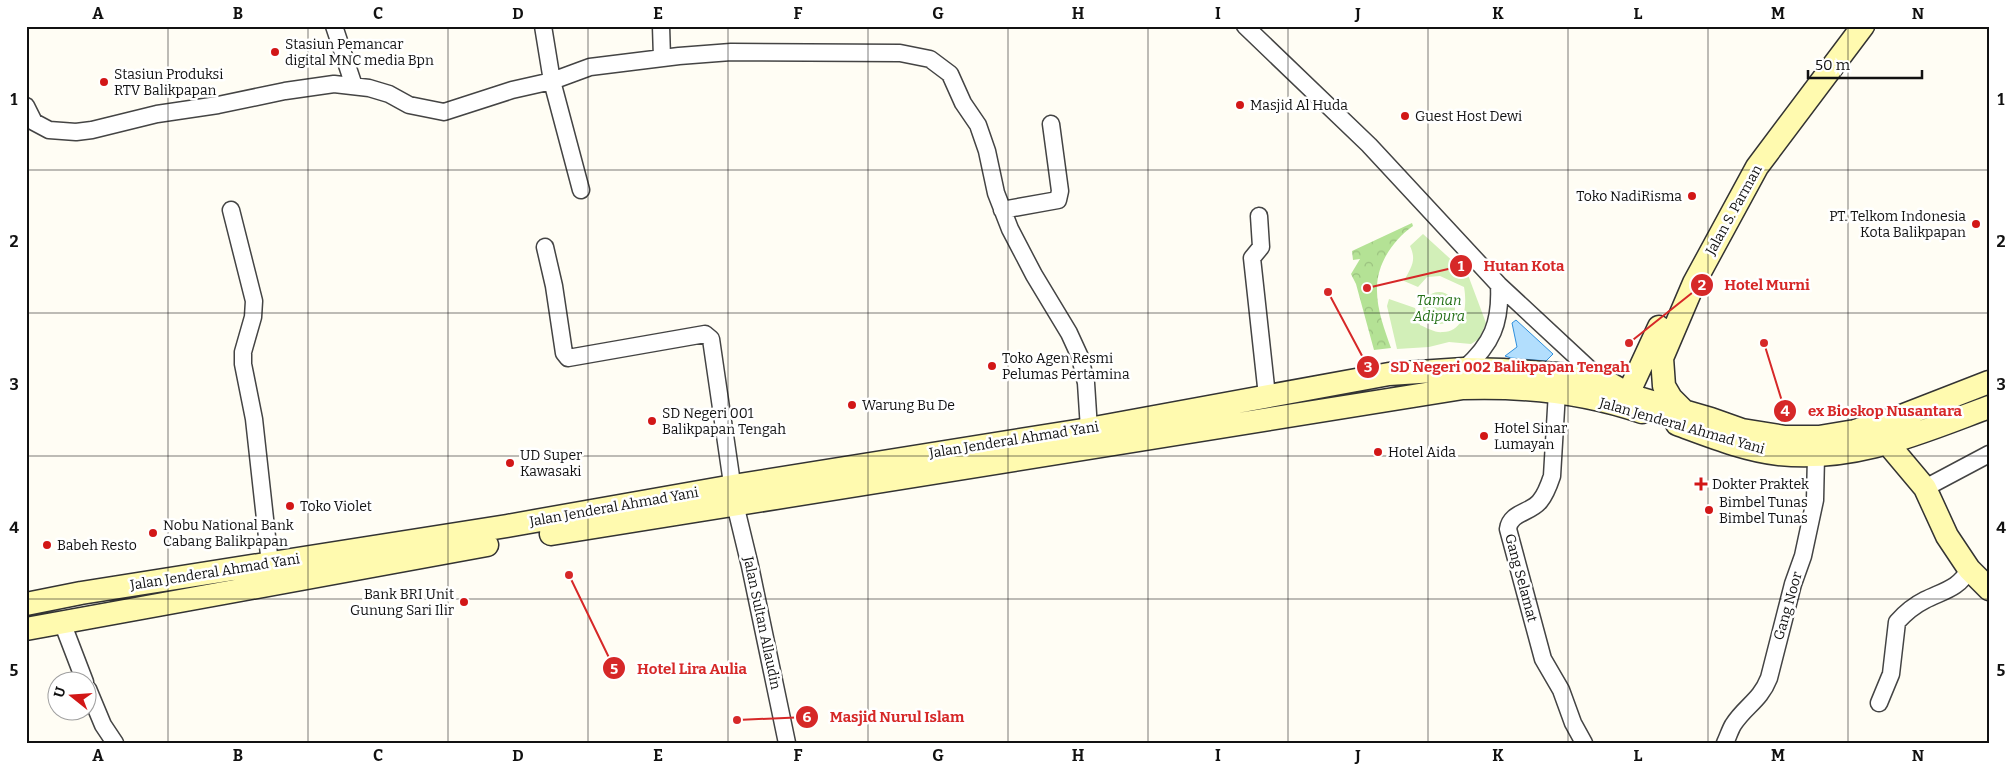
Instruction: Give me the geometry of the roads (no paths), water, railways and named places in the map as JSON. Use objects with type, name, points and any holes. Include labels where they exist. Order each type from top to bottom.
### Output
[{"type":"main road","name":"Jalan S. Parman","points":[[1628,394],[1680,279],[1746,157],[1845,26]]},
{"type":"main road","name":"Jalan S. Parman","points":[[1684,411],[1671,398],[1664,386],[1662,358],[1694,283],[1757,167],[1863,26]]},
{"type":"main road","name":"Jalan Jenderal Ahmad Yani","points":[[26,629],[529,537],[734,495],[1089,428],[1389,374],[1464,369],[1526,370],[1598,377],[1628,394],[1742,430],[1785,437],[1819,438],[1855,431],[1899,417],[1989,382]]},
{"type":"main road","name":"Jalan Jenderal Ahmad Yani","points":[[26,604],[81,593],[507,526],[734,495],[1463,388],[1507,386],[1557,392],[1631,408],[1740,445],[1778,454],[1816,456],[1851,452],[1888,444],[1989,407]]},
{"type":"main road","points":[[1888,444],[1925,488],[1947,536],[1970,569],[1989,589]]},
{"type":"street","points":[[334,26],[354,86]]},
{"type":"street","points":[[543,26],[552,81],[581,190]]},
{"type":"street","points":[[661,26],[662,58]]},
{"type":"street","points":[[1245,26],[1369,145],[1499,285],[1598,377]]},
{"type":"street","points":[[27,109],[34,122],[49,130],[76,132],[285,91],[334,84],[369,88],[390,94],[409,105],[444,112],[512,90],[552,81],[590,67],[662,58],[731,52],[764,52],[900,53],[930,59],[950,74],[963,103],[978,125],[987,151],[996,193],[1016,243],[1069,333],[1080,357],[1086,383],[1089,428]]},
{"type":"street","points":[[1002,210],[1058,200],[1060,191],[1051,124]]},
{"type":"street","points":[[231,210],[254,301],[254,317],[243,352],[243,364],[254,419],[270,564]]},
{"type":"street","points":[[1259,216],[1261,247],[1252,258],[1267,396]]},
{"type":"street","name":"Jalan Sultan Allaudin","points":[[546,247],[564,353],[568,358],[572,359],[705,334],[711,339],[734,495],[787,743]]},
{"type":"street","points":[[1464,369],[1474,360],[1493,334],[1500,307],[1499,285]]},
{"type":"street","name":"Gang Selamat","points":[[1557,392],[1552,476],[1549,486],[1540,502],[1512,519],[1508,529],[1543,659],[1560,690],[1573,723],[1584,743]]},
{"type":"street","points":[[1925,488],[1989,454]]},
{"type":"street","name":"Gang Noor","points":[[1725,743],[1733,724],[1758,699],[1769,678],[1793,584],[1803,556],[1815,500],[1816,456]]},
{"type":"street","points":[[1879,703],[1891,674],[1897,622],[1903,615],[1924,600],[1956,586],[1965,578],[1970,569]]},
{"type":"street","points":[[62,622],[81,672]]},
{"type":"street","points":[[98,713],[103,725],[115,743]]},
{"type":"water","points":[[1516,320],[1553,354],[1546,361],[1505,356],[1517,347],[1512,323]]},
{"type":"place","name":"Stasiun Pemancar digital MNC media Bpn","points":[[275,52]]},
{"type":"place","name":"Stasiun Produksi RTV Balikpapan","points":[[104,82]]},
{"type":"place","name":"Masjid Al Huda","points":[[1240,105]]},
{"type":"place","name":"Guest Host Dewi","points":[[1405,116]]},
{"type":"place","name":"Toko NadiRisma","points":[[1692,196]]},
{"type":"place","name":"PT. Telkom Indonesia Kota Balikpapan","points":[[1976,224]]},
{"type":"place","name":"Hutan Kota","points":[[1367,288]]},
{"type":"place","name":"SD Negeri 002 Balikpapan Tengah","points":[[1328,292]]},
{"type":"place","name":"Hotel Murni","points":[[1629,343]]},
{"type":"place","name":"ex Bioskop Nusantara","points":[[1764,343]]},
{"type":"place","name":"Toko Agen Resmi Pelumas Pertamina","points":[[992,366]]},
{"type":"place","name":"Warung Bu De","points":[[852,405]]},
{"type":"place","name":"SD Negeri 001 Balikpapan Tengah","points":[[652,421]]},
{"type":"place","name":"Hotel Sinar Lumayan","points":[[1484,436]]},
{"type":"place","name":"Hotel Aida","points":[[1378,452]]},
{"type":"place","name":"UD Super Kawasaki","points":[[510,463]]},
{"type":"place","name":"Dokter Praktek","points":[[1701,484]]},
{"type":"place","name":"Toko Violet","points":[[290,506]]},
{"type":"place","name":"Bimbel Tunas Bimbel Tunas","points":[[1709,510]]},
{"type":"place","name":"Nobu National Bank Cabang Balikpapan","points":[[153,533]]},
{"type":"place","name":"Babeh Resto","points":[[47,545]]},
{"type":"place","name":"Hotel Lira Aulia","points":[[569,575]]},
{"type":"place","name":"Bank BRI Unit Gunung Sari Ilir","points":[[464,602]]},
{"type":"place","name":"Masjid Nurul Islam","points":[[737,720]]},
{"type":"park label","name":"Taman Adipura","points":[[1439,308]]}]
